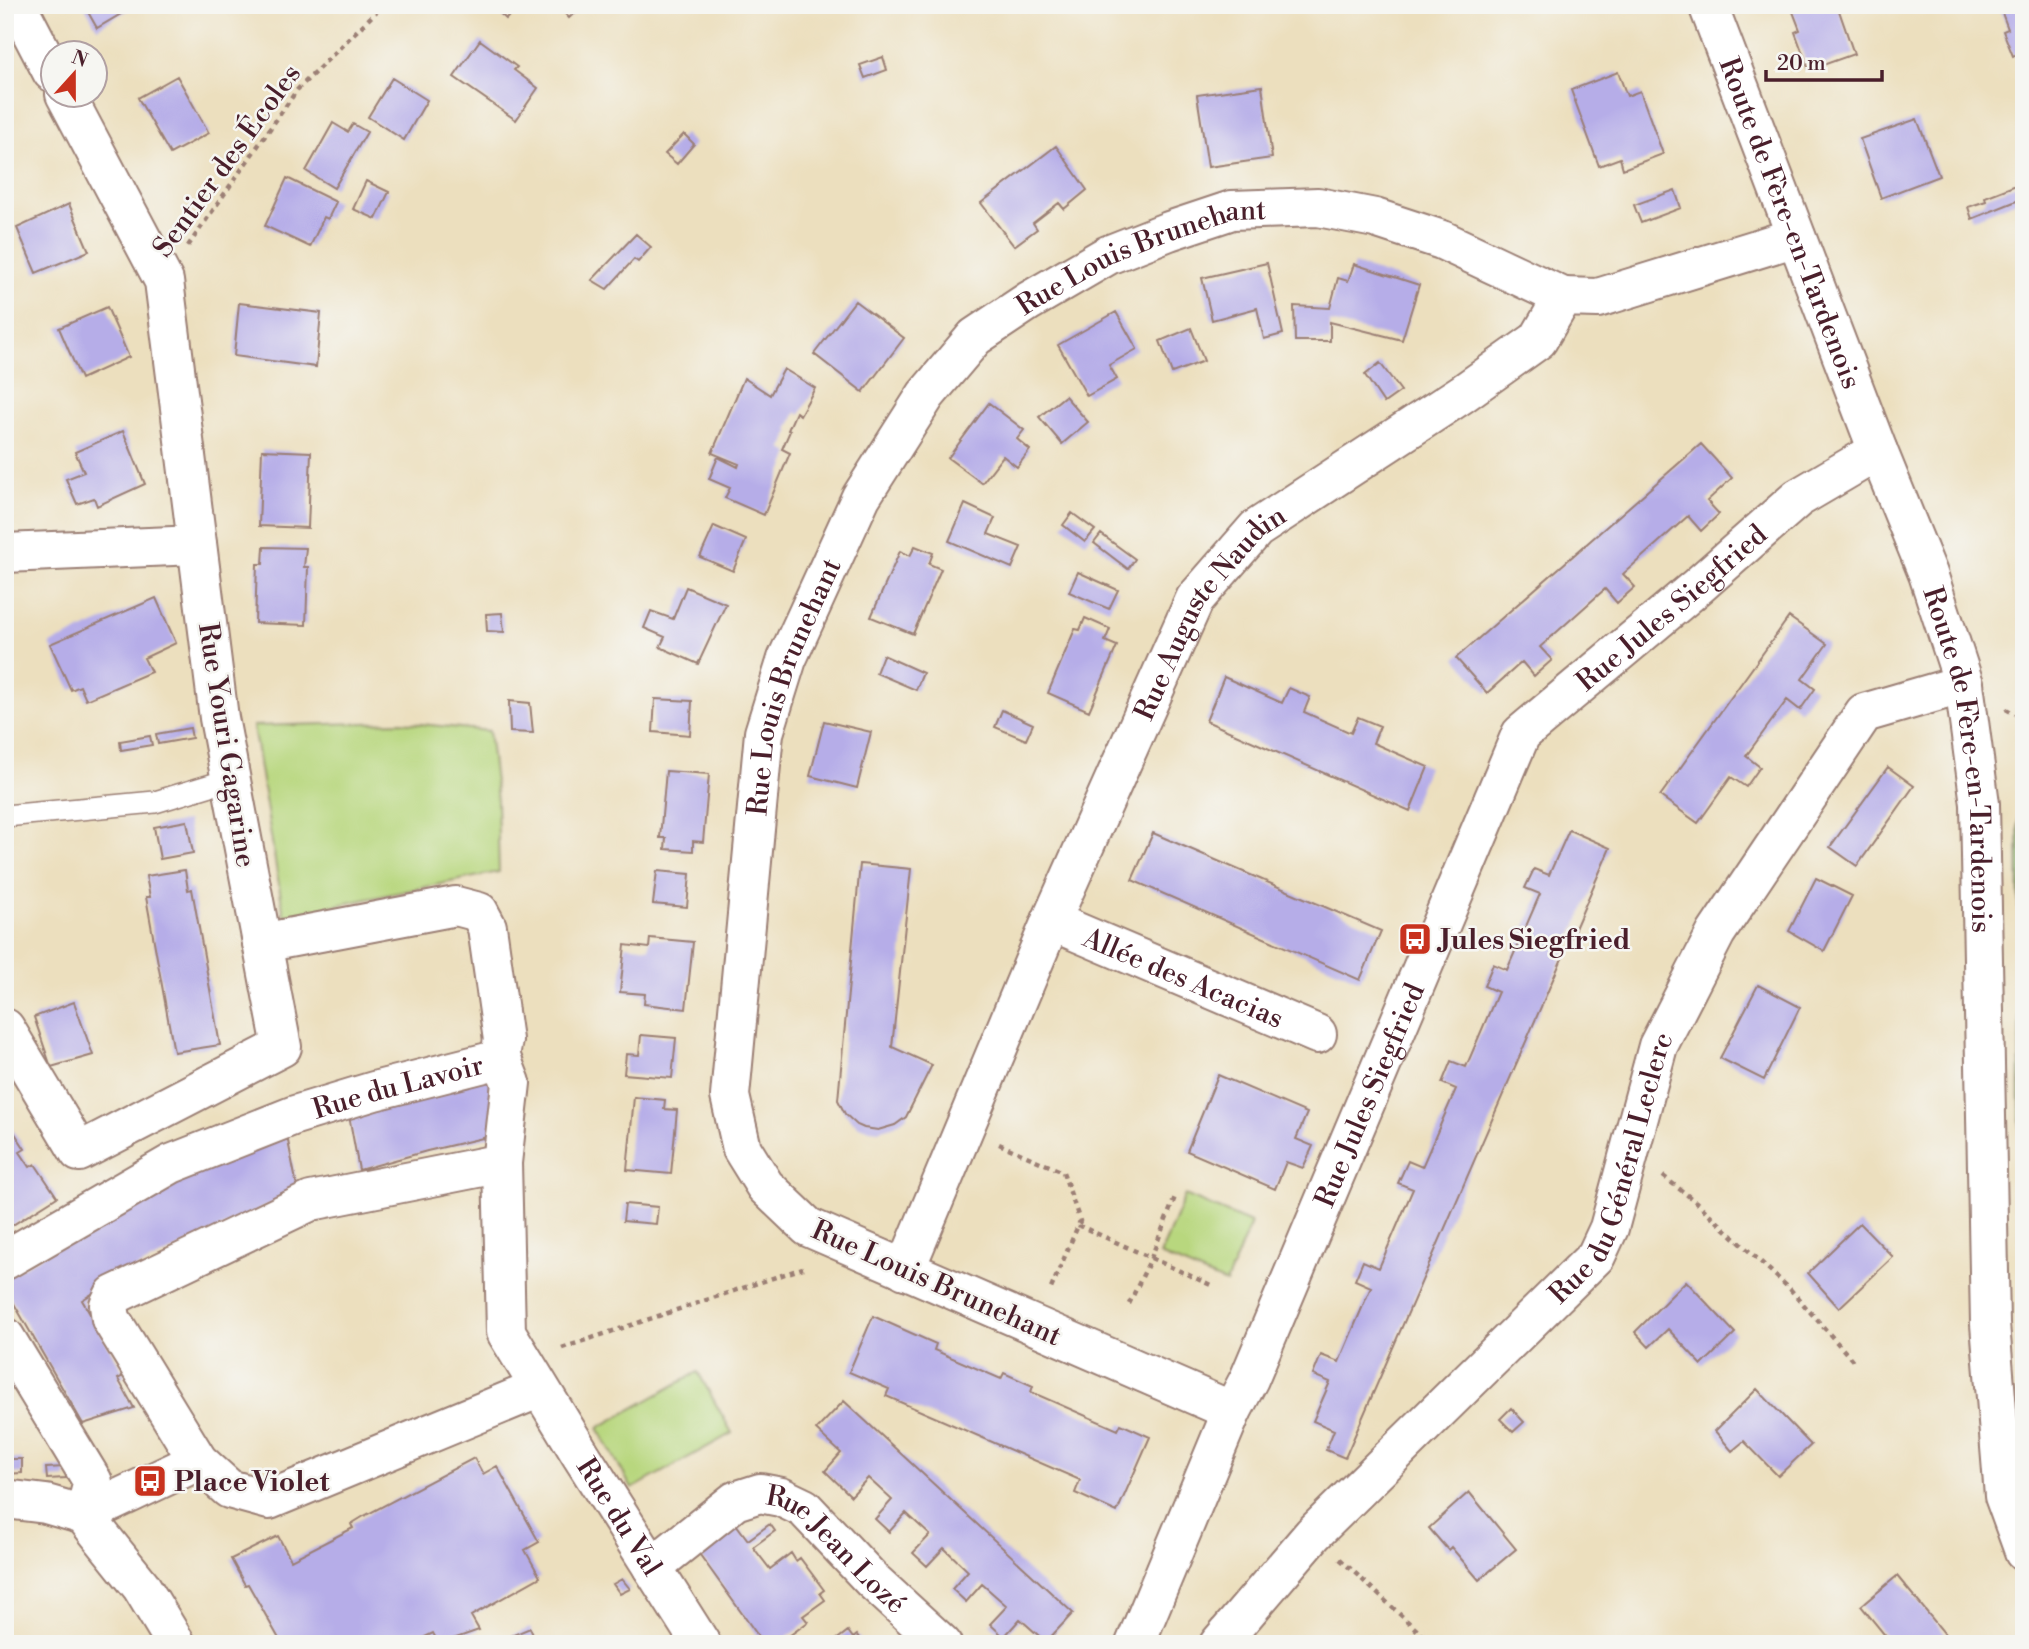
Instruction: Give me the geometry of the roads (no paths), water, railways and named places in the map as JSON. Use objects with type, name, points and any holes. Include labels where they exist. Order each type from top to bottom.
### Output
[{"type":"street","name":"Route de Fère-en-Tardenois","points":[[1708,5],[1878,451],[1928,574],[1964,684],[1980,804],[1990,1324],[2004,1496],[2024,1551]]},
{"type":"street","points":[[16,18],[38,51]]},
{"type":"street","name":"Rue Youri Gagarine","points":[[5,1028],[79,1152],[282,1047],[219,718],[164,281],[72,108]]},
{"type":"street","name":"Rue Louis Brunehant","points":[[1232,1411],[808,1227],[765,1186],[742,1149],[730,1096],[764,733],[787,659],[861,497],[926,395],[975,337],[1029,301],[1108,255],[1232,210],[1318,207],[1375,218],[1442,240],[1563,297]]},
{"type":"street","points":[[1563,297],[1598,298],[1796,237]]},
{"type":"street","name":"Rue Auguste Naudin","points":[[905,1270],[1051,921],[1195,599],[1256,529],[1462,394],[1538,340],[1563,297]]},
{"type":"street","name":"Rue Jules Siegfried","points":[[1135,1644],[1521,734],[1698,586],[1798,498],[1878,451]]},
{"type":"street","points":[[5,553],[197,545]]},
{"type":"street","name":"Rue du Général Leclerc","points":[[1219,1644],[1313,1534],[1596,1256],[1609,1228],[1658,1046],[1716,933],[1864,713],[1964,684]]},
{"type":"street","name":"Rue du Lavoir","points":[[5,1260],[171,1164],[295,1115],[498,1057],[503,1040],[487,927],[479,912],[456,906],[262,943]]},
{"type":"street","name":"Allée des Acacias","points":[[1051,921],[1317,1034]]},
{"type":"street","name":"Rue du Val","points":[[498,1057],[511,1083],[502,1163],[506,1332],[701,1644]]},
{"type":"street","points":[[502,1163],[311,1201],[114,1295],[109,1305],[111,1319],[198,1461],[229,1489],[269,1500],[531,1374]]},
{"type":"street","points":[[5,1337],[93,1482],[84,1515]]},
{"type":"street","points":[[84,1515],[198,1461]]},
{"type":"street","name":"Rue Jean Lozé","points":[[652,1567],[735,1502],[760,1493],[781,1497],[804,1508],[872,1580],[942,1644]]},
{"type":"street","points":[[5,1499],[46,1504],[84,1515],[141,1586],[176,1644]]},
{"type":"lane","points":[[5,816],[155,802],[231,779]]},
{"type":"place","name":"Jules Siegfried","points":[[1415,939]]},
{"type":"place","name":"Place Violet","points":[[150,1481]]}]
